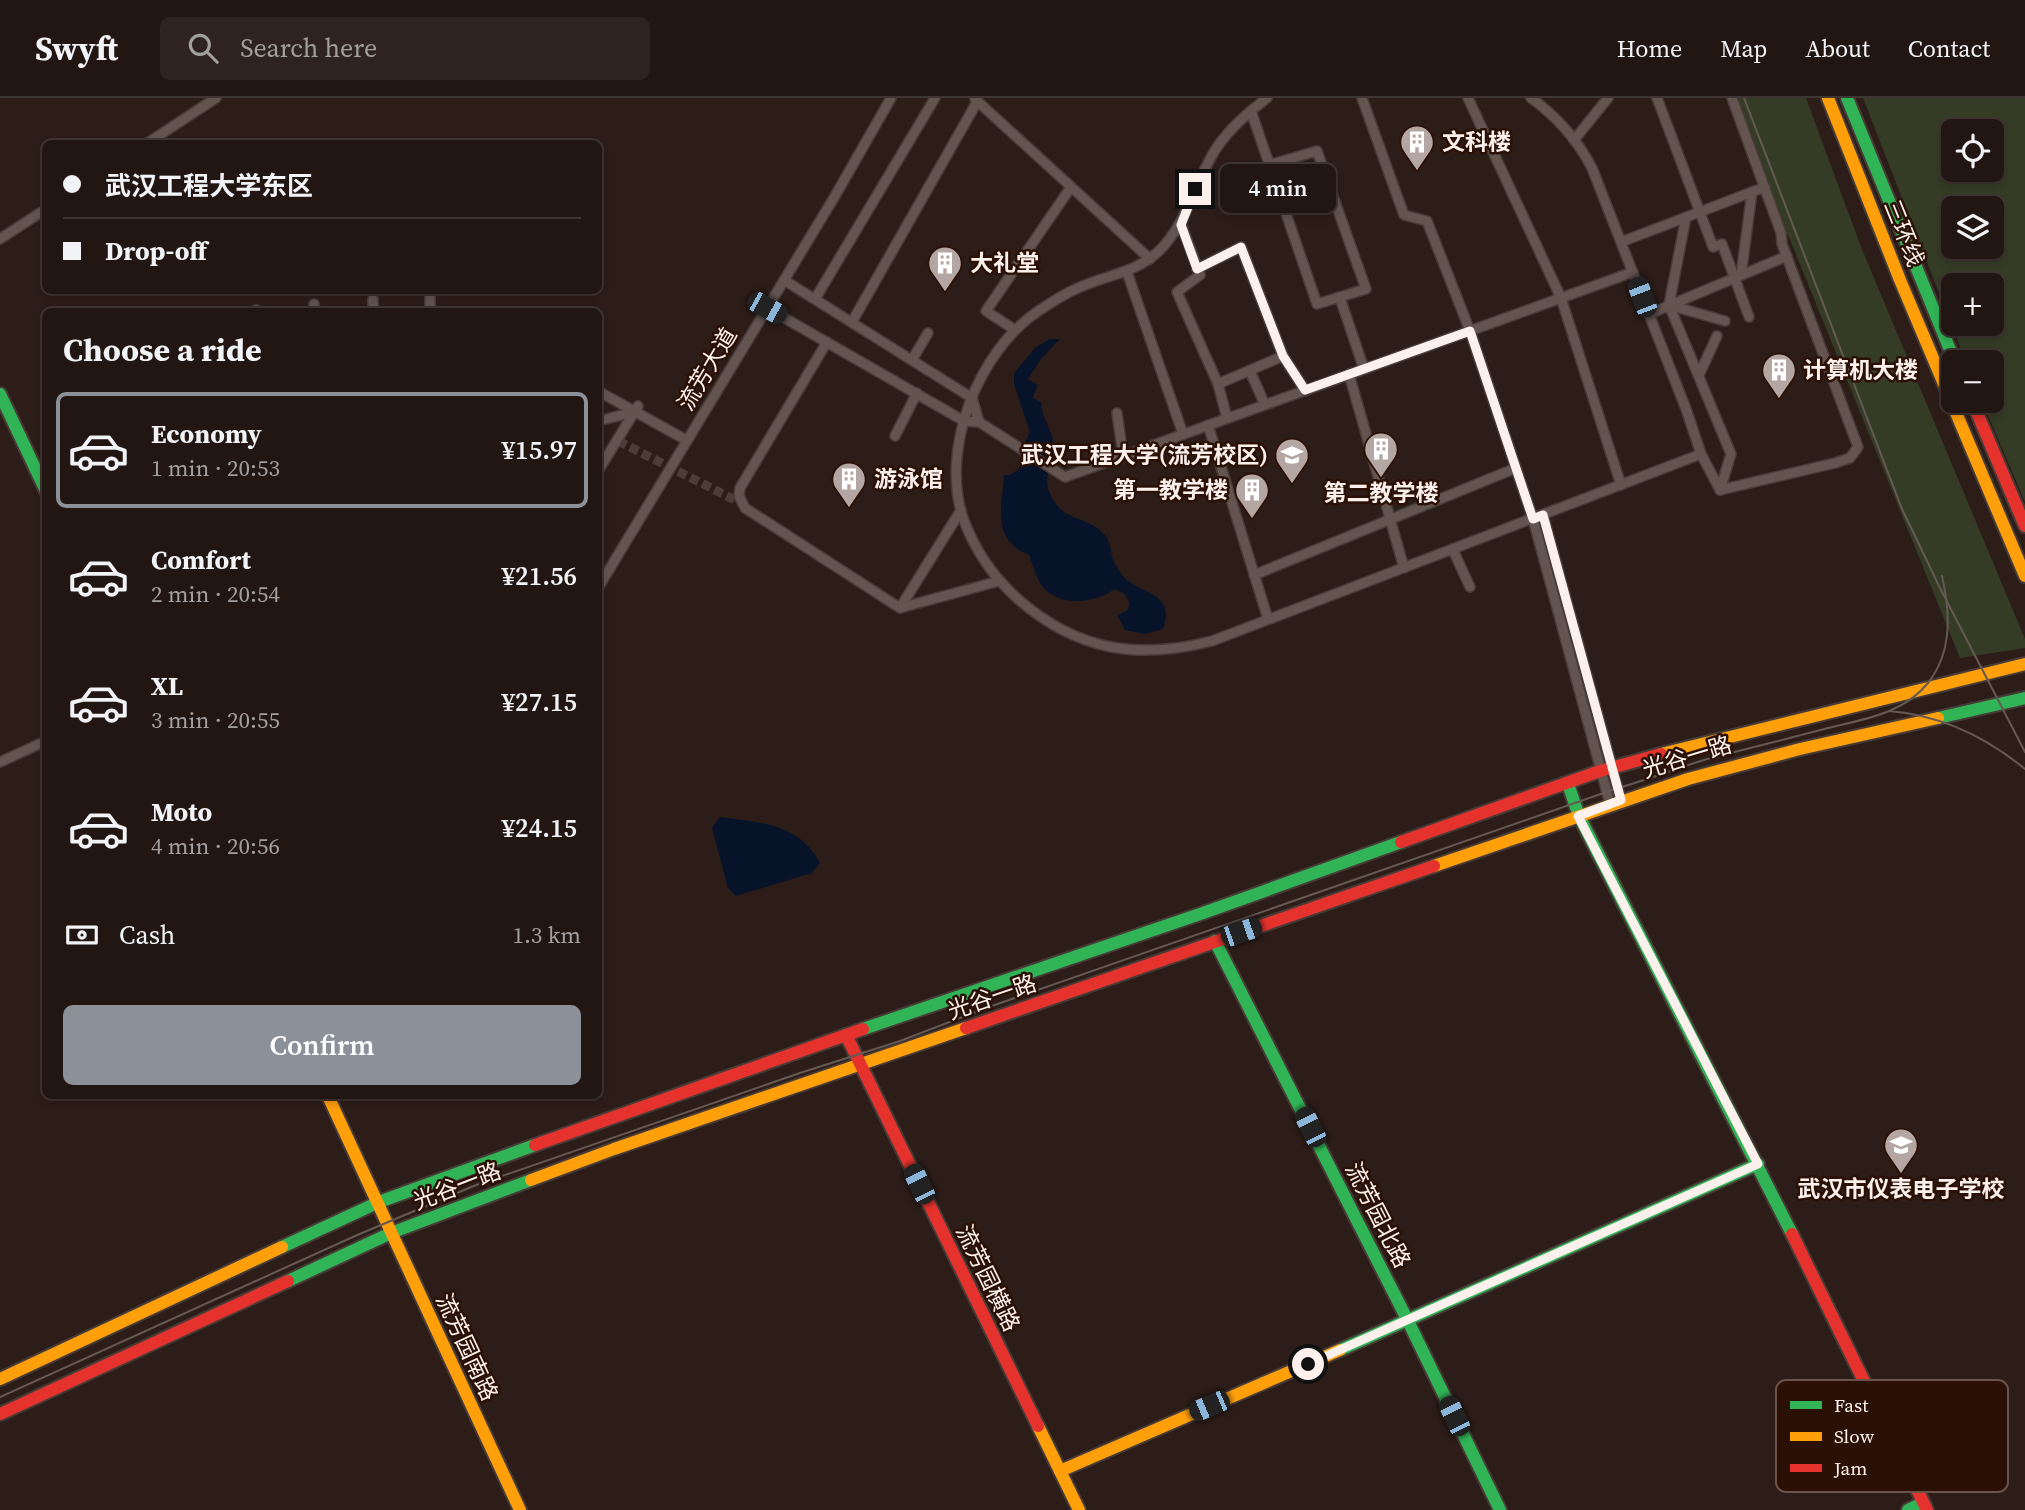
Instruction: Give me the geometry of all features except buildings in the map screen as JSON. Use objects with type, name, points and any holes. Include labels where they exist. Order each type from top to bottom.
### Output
[{"type":"main road","name":"三环线","points":[[1828,98],[1900,280],[2025,576]]},
{"type":"main road","name":"三环线","points":[[1847,98],[1950,350]]},
{"type":"main road","points":[[0,394],[42,483]]},
{"type":"main road","points":[[1977,413],[2025,526]]},
{"type":"main road","name":"光谷一路","points":[[0,1379],[379,1202],[757,1065],[1203,913],[1607,769],[1706,741],[2025,664]]},
{"type":"main road","name":"光谷一路","points":[[0,1414],[391,1233],[614,1149],[1650,789],[1774,754],[2025,698]]},
{"type":"main road","points":[[1568,784],[1578,816],[1758,1164],[1863,1380]]},
{"type":"main road","name":"流芳园北路","points":[[1215,941],[1408,1321],[1500,1510]]},
{"type":"main road","name":"流芳园横路","points":[[846,1035],[1079,1510]]},
{"type":"main road","name":"流芳园南路","points":[[329,1099],[520,1510]]},
{"type":"main road","points":[[1059,1471],[1408,1321],[1758,1164]]},
{"type":"main road","points":[[1908,1510],[1925,1506]]},
{"type":"street","points":[[152,140],[216,98]]},
{"type":"street","name":"流芳大道","points":[[602,580],[891,98]]},
{"type":"street","points":[[815,299],[935,98]]},
{"type":"street","points":[[1267,98],[1223,139],[1211,157],[1181,225],[1164,246],[1127,272],[1081,286],[1038,312],[1015,330],[989,360],[964,421],[958,463],[961,510],[972,540],[999,581],[1028,608],[1078,637],[1112,648],[1139,651],[1174,650],[1212,641],[1701,454]]},
{"type":"street","points":[[1362,98],[1404,215],[1427,221],[1470,331],[1533,519],[1607,769]]},
{"type":"street","points":[[1468,98],[1561,298],[1621,485]]},
{"type":"street","points":[[1531,98],[1574,140],[1592,168],[1701,454],[1720,490]]},
{"type":"street","points":[[1574,140],[1608,98]]},
{"type":"street","points":[[1657,98],[1713,247],[1722,244],[1737,277],[1749,317]]},
{"type":"street","points":[[1720,490],[1835,464],[1850,458],[1858,447],[1731,98]]},
{"type":"street","points":[[852,322],[975,100],[1150,258]]},
{"type":"street","points":[[1251,111],[1269,165],[1317,304],[1366,289],[1317,151],[1269,165]]},
{"type":"street","points":[[1015,330],[986,311],[1071,187]]},
{"type":"street","points":[[1621,242],[1765,187]]},
{"type":"street","points":[[1737,277],[1752,192]]},
{"type":"street","points":[[0,239],[42,212]]},
{"type":"street","points":[[1686,217],[1669,305],[1731,454],[1720,490]]},
{"type":"street","points":[[1181,225],[1200,275],[1177,292],[1218,384],[1227,418]]},
{"type":"street","points":[[1197,269],[1241,247],[1283,356],[1305,390]]},
{"type":"street","points":[[1649,314],[1787,256]]},
{"type":"street","points":[[1127,272],[1183,434]]},
{"type":"street","points":[[767,308],[964,421],[979,422],[1065,477],[1633,272]]},
{"type":"street","points":[[784,280],[972,398],[979,422]]},
{"type":"street","points":[[430,294],[430,308]]},
{"type":"street","points":[[1339,298],[1364,369]]},
{"type":"street","points":[[373,299],[373,308]]},
{"type":"street","points":[[1669,305],[1725,321]]},
{"type":"street","points":[[912,360],[928,333]]},
{"type":"street","points":[[1699,375],[1717,337]]},
{"type":"street","points":[[827,342],[740,488],[739,496],[745,508],[837,559],[900,608]]},
{"type":"street","points":[[1218,384],[1283,356]]},
{"type":"street","points":[[1250,371],[1265,405]]},
{"type":"street","points":[[1349,374],[1404,568]]},
{"type":"street","points":[[602,393],[636,409],[686,440]]},
{"type":"street","points":[[895,436],[917,393]]},
{"type":"street","points":[[602,420],[636,409]]},
{"type":"street","points":[[602,464],[636,409]]},
{"type":"street","points":[[1118,413],[1123,456]]},
{"type":"street","points":[[1208,425],[1268,620]]},
{"type":"street","points":[[1254,575],[1516,468]]},
{"type":"street","points":[[900,608],[961,510]]},
{"type":"street","points":[[1543,515],[1615,802]]},
{"type":"street","points":[[1452,550],[1470,587]]},
{"type":"street","points":[[900,608],[999,581]]},
{"type":"street","points":[[0,762],[42,743]]},
{"type":"green space","points":[[1736,98],[1806,98],[1861,247],[2025,639],[2025,648],[1960,658],[1771,193]]},
{"type":"green space","points":[[1863,98],[2025,98],[2025,502],[1987,413],[2004,413],[2004,350],[1961,350],[1956,336],[2004,336],[2004,273],[1941,273],[1941,298]]},
{"type":"water","points":[[1050,339],[1060,339],[1041,359],[1028,379],[1038,385],[1033,398],[1041,402],[1054,443],[1047,479],[1049,491],[1054,501],[1066,513],[1103,533],[1115,563],[1126,579],[1162,602],[1166,617],[1163,629],[1145,634],[1125,630],[1117,615],[1127,611],[1130,604],[1125,594],[1115,589],[1098,598],[1077,601],[1058,598],[1049,593],[1040,583],[1029,555],[1009,541],[1004,532],[1001,511],[1004,475],[1010,475],[1019,469],[1030,432],[1014,384],[1014,373],[1036,347]]},
{"type":"water","points":[[720,817],[778,827],[790,832],[811,850],[820,863],[812,873],[736,896],[728,888],[712,828]]},
{"type":"tunnel","points":[[618,441],[741,503]]},
{"type":"tram line","points":[[1744,98],[1902,509],[2025,752]]},
{"type":"tram line","points":[[0,1397],[355,1236],[476,1185],[900,1041],[986,1008],[1618,788],[1704,760],[1882,714],[1907,702],[1918,693],[1928,683],[1942,658],[1948,617],[1942,576]]},
{"type":"tram line","points":[[1889,711],[1926,717],[1962,730],[1994,747],[2025,769]]},
{"type":"traffic: fast","points":[[1847,98],[1950,350]]},
{"type":"traffic: fast","points":[[0,394],[42,483]]},
{"type":"traffic: fast","points":[[1938,718],[2025,698]]},
{"type":"traffic: fast","points":[[1568,784],[1579,816],[1792,1234]]},
{"type":"traffic: fast","points":[[863,1029],[1401,842]]},
{"type":"traffic: fast","points":[[1215,941],[1408,1321],[1500,1510]]},
{"type":"traffic: fast","points":[[282,1247],[379,1202],[535,1145]]},
{"type":"traffic: fast","points":[[1340,1350],[1758,1164]]},
{"type":"traffic: fast","points":[[288,1281],[391,1233],[531,1180]]},
{"type":"traffic: fast","points":[[1908,1510],[1923,1503]]},
{"type":"traffic: slow","points":[[1828,98],[1900,280],[2025,576]]},
{"type":"traffic: slow","points":[[1661,754],[2025,664]]},
{"type":"traffic: slow","points":[[1434,866],[1688,779],[1800,749],[1938,718]]},
{"type":"traffic: slow","points":[[531,1180],[966,1028]]},
{"type":"traffic: slow","points":[[329,1099],[520,1510]]},
{"type":"traffic: slow","points":[[0,1379],[282,1247]]},
{"type":"traffic: slow","points":[[1060,1471],[1340,1350]]},
{"type":"traffic: slow","points":[[1038,1426],[1079,1510]]},
{"type":"traffic: jam","points":[[1977,413],[2025,526]]},
{"type":"traffic: jam","points":[[1401,842],[1600,771],[1661,754]]},
{"type":"traffic: jam","points":[[966,1028],[1434,866]]},
{"type":"traffic: jam","points":[[535,1145],[863,1029]]},
{"type":"traffic: jam","points":[[846,1035],[1038,1426]]},
{"type":"traffic: jam","points":[[1792,1234],[1863,1380]]},
{"type":"traffic: jam","points":[[0,1414],[288,1281]]},
{"type":"traffic: jam","points":[[1918,1492],[1927,1510]]},
{"type":"place","name":"文科楼","points":[[1417,172]]},
{"type":"place","name":"大礼堂","points":[[945,293]]},
{"type":"place","name":"计算机大楼","points":[[1779,400]]},
{"type":"place","name":"第二教学楼","points":[[1381,479]]},
{"type":"place","name":"武汉工程大学(流芳校区)","points":[[1292,485]]},
{"type":"place","name":"游泳馆","points":[[849,509]]},
{"type":"place","name":"第一教学楼","points":[[1252,520]]},
{"type":"place","name":"武汉市仪表电子学校","points":[[1901,1175]]},
{"type":"route","points":[[1195,189],[1181,225],[1197,269],[1241,247],[1283,356],[1305,390],[1470,331],[1533,519],[1543,515],[1621,800],[1578,816],[1758,1164],[1308,1364]]}]
